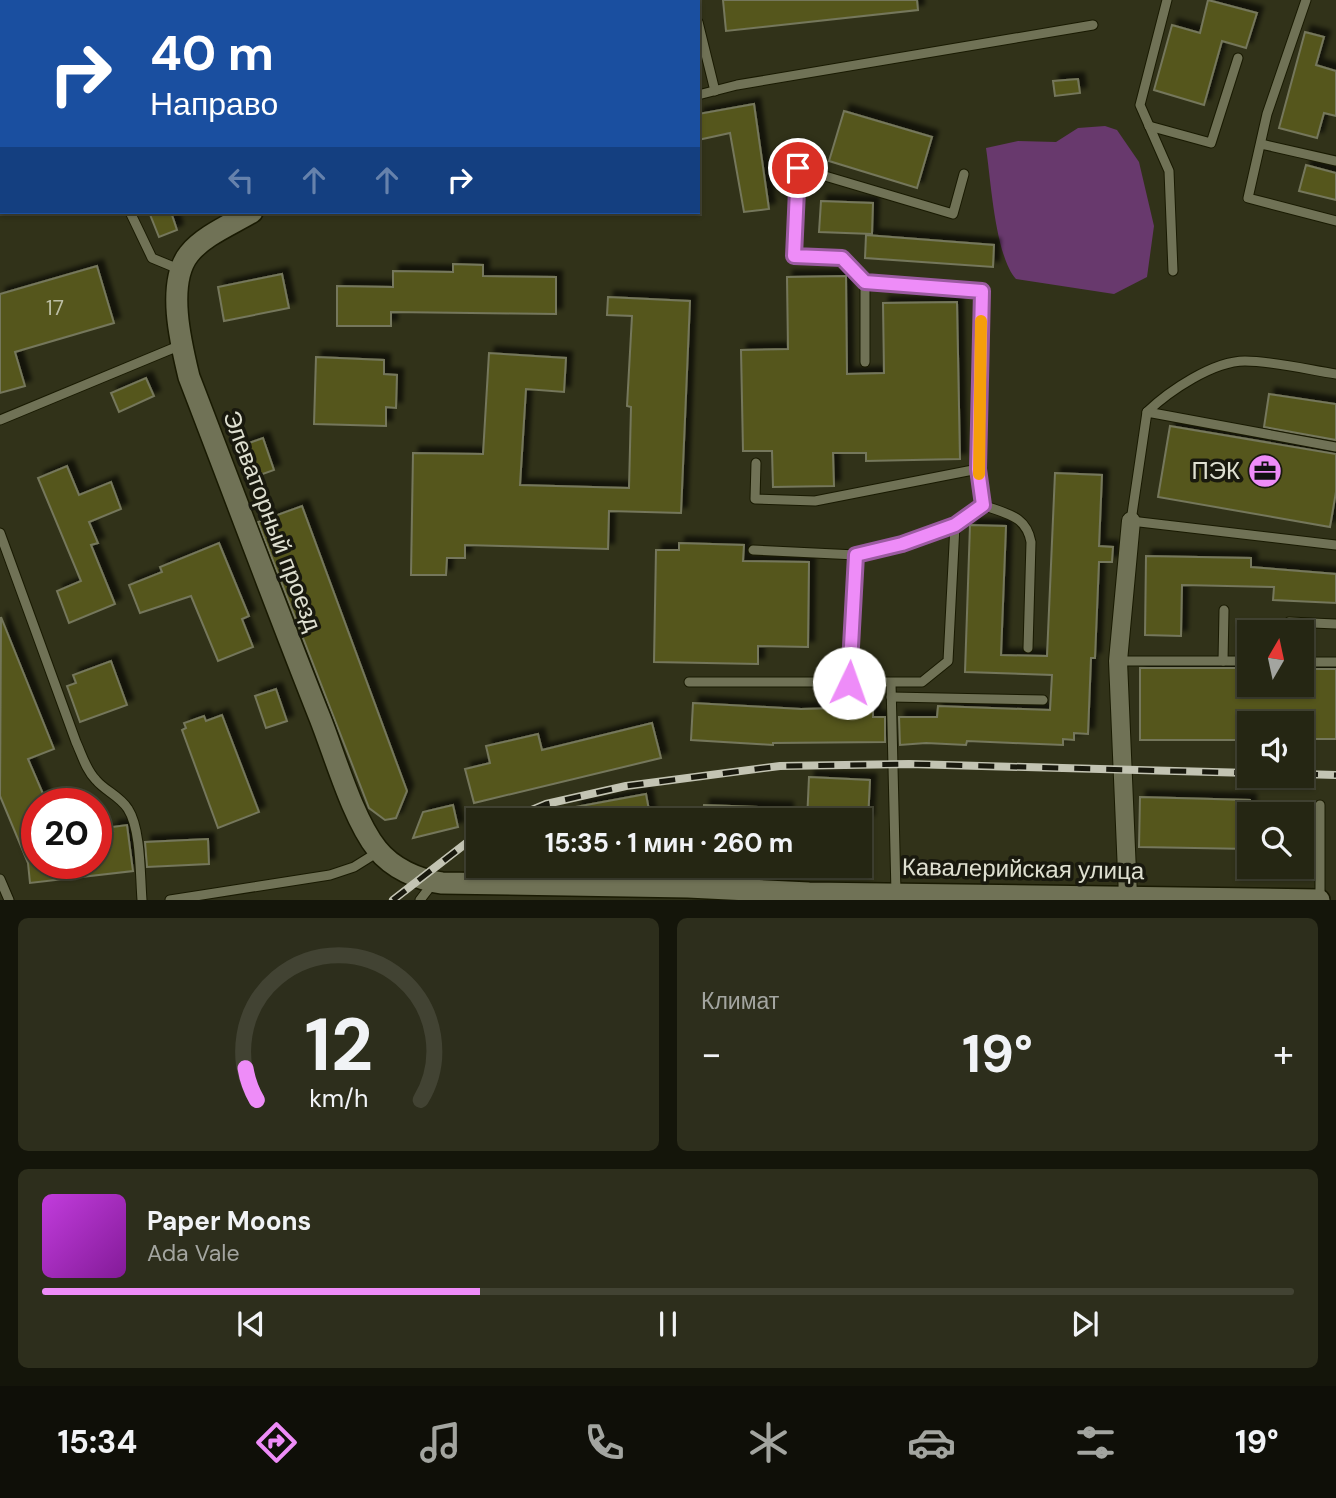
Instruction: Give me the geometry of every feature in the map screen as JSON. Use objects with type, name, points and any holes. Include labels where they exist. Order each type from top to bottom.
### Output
[{"type":"street","points":[[181,270],[189,253],[196,247],[249,214]]},
{"type":"street","name":"Элеваторный проезд","points":[[181,270],[178,303],[181,345],[189,377],[284,629],[360,820],[387,858]]},
{"type":"street","points":[[1128,896],[1118,661],[1131,521]]},
{"type":"street","name":"Кавалерийская улица","points":[[387,858],[410,874],[434,882],[587,892],[809,896],[896,893],[919,897],[1128,896],[1320,900]]},
{"type":"lane","points":[[1167,0],[1140,105],[1169,171],[1173,271]]},
{"type":"lane","points":[[1306,0],[1267,114],[1248,198],[1336,221]]},
{"type":"lane","points":[[700,95],[1093,25]]},
{"type":"lane","points":[[700,30],[715,91]]},
{"type":"lane","points":[[1149,126],[1211,143],[1238,58]]},
{"type":"lane","points":[[799,144],[794,256],[842,258],[865,282],[982,291],[978,469],[983,505]]},
{"type":"lane","points":[[1261,144],[1336,162]]},
{"type":"lane","points":[[798,168],[953,214],[964,174]]},
{"type":"lane","points":[[131,214],[152,258],[181,270]]},
{"type":"lane","points":[[865,282],[865,362]]},
{"type":"lane","points":[[0,420],[181,345]]},
{"type":"lane","points":[[1336,374],[1244,360],[1210,370],[1166,395],[1147,412],[1131,521],[1336,545]]},
{"type":"lane","points":[[1147,412],[1336,447]]},
{"type":"lane","points":[[756,463],[755,499],[815,501],[978,469]]},
{"type":"lane","points":[[753,550],[856,555],[902,544],[955,525],[983,505]]},
{"type":"lane","points":[[983,505],[1022,520],[1029,530],[1031,542],[1028,648]]},
{"type":"lane","points":[[689,682],[922,682],[948,661],[955,525]]},
{"type":"lane","points":[[0,533],[76,742],[96,781],[129,810],[136,842],[142,900]]},
{"type":"lane","points":[[849,683],[856,555]]},
{"type":"lane","points":[[1223,661],[1224,610]]},
{"type":"lane","points":[[1314,623],[1336,624]]},
{"type":"lane","points":[[1118,661],[1237,661]]},
{"type":"lane","points":[[1314,662],[1336,662]]},
{"type":"lane","points":[[891,683],[896,893]]},
{"type":"lane","points":[[891,697],[1043,700]]},
{"type":"lane","points":[[1320,805],[1320,900]]},
{"type":"lane","points":[[170,900],[330,875],[387,858]]},
{"type":"lane","points":[[0,879],[9,900]]},
{"type":"lane","points":[[420,900],[434,882]]},
{"type":"shaded area","points":[[1105,126],[1117,130],[1139,162],[1154,226],[1147,277],[1114,294],[1016,279],[1003,253],[999,236],[986,148],[1018,141],[1056,142],[1078,128]]},
{"type":"building","points":[[723,0],[917,0],[918,10],[726,31]]},
{"type":"building","points":[[1208,0],[1257,13],[1246,48],[1222,41],[1204,105],[1154,90],[1172,25],[1200,33]]},
{"type":"building","points":[[1305,32],[1324,37],[1316,65],[1336,71],[1336,116],[1324,113],[1317,138],[1279,128]]},
{"type":"building","points":[[1078,79],[1080,93],[1055,96],[1053,81]]},
{"type":"building","points":[[754,104],[769,209],[744,212],[730,133],[700,140],[700,114]]},
{"type":"building","points":[[844,111],[932,137],[917,188],[829,161]]},
{"type":"building","points":[[1306,165],[1336,173],[1336,200],[1299,191]]},
{"type":"building","points":[[821,201],[873,203],[872,234],[819,232]]},
{"type":"building","points":[[150,214],[172,214],[177,230],[159,237]]},
{"type":"building","points":[[866,235],[994,245],[993,267],[865,258]]},
{"type":"building","points":[[453,264],[483,265],[483,276],[556,277],[556,314],[391,312],[391,326],[337,326],[337,286],[393,287],[393,271],[453,272]]},
{"type":"building","points":[[97,266],[114,323],[15,352],[25,386],[0,393],[0,294]]},
{"type":"building","points":[[282,274],[289,308],[224,321],[218,287]]},
{"type":"building","points":[[846,276],[847,374],[884,373],[883,303],[957,302],[960,459],[866,461],[866,453],[833,453],[834,486],[773,487],[772,451],[743,451],[741,350],[788,349],[787,277]]},
{"type":"building","points":[[608,297],[690,301],[681,513],[609,511],[608,549],[465,545],[465,558],[447,558],[446,575],[411,575],[413,453],[483,454],[489,353],[566,358],[564,392],[526,389],[520,485],[629,488],[631,407],[627,406],[632,316],[607,315]]},
{"type":"building","points":[[316,357],[384,360],[384,374],[397,375],[396,408],[386,407],[386,426],[314,424]]},
{"type":"building","points":[[146,378],[154,396],[119,412],[111,393]]},
{"type":"building","points":[[1269,394],[1336,404],[1336,440],[1264,427]]},
{"type":"building","points":[[1170,426],[1336,454],[1336,492],[1330,527],[1158,497]]},
{"type":"building","points":[[263,438],[274,470],[246,480],[235,448]]},
{"type":"building","points":[[67,466],[79,495],[111,482],[121,509],[89,522],[98,543],[91,545],[115,604],[69,623],[57,591],[81,581],[38,478]]},
{"type":"building","points":[[1055,473],[1102,475],[1099,546],[1113,547],[1112,562],[1099,562],[1095,658],[1091,658],[1088,734],[1074,733],[1074,740],[1063,739],[1063,745],[967,741],[966,745],[900,745],[899,717],[937,717],[938,706],[1050,710],[1052,675],[965,672],[970,525],[1006,526],[1001,655],[1047,656]]},
{"type":"building","points":[[302,506],[407,791],[396,818],[385,820],[369,808],[258,522]]},
{"type":"building","points":[[219,543],[249,616],[242,619],[253,647],[218,661],[191,596],[140,613],[129,585],[162,572],[160,567]]},
{"type":"building","points":[[679,543],[744,545],[743,561],[809,562],[808,647],[758,646],[758,664],[654,662],[656,550],[679,550]]},
{"type":"building","points":[[1146,556],[1251,558],[1251,567],[1336,574],[1336,603],[1273,600],[1274,587],[1182,585],[1181,636],[1145,635]]},
{"type":"building","points":[[1,617],[54,749],[28,759],[41,788],[21,788],[21,846],[0,796]]},
{"type":"building","points":[[111,661],[127,705],[80,722],[67,686],[76,683],[73,675]]},
{"type":"building","points":[[1140,668],[1237,668],[1237,697],[1314,697],[1314,669],[1336,669],[1336,739],[1314,739],[1314,711],[1237,711],[1237,740],[1140,740]]},
{"type":"building","points":[[276,689],[287,721],[266,728],[255,696]]},
{"type":"building","points":[[693,703],[801,709],[873,707],[873,717],[885,717],[885,742],[773,745],[691,740]]},
{"type":"building","points":[[222,715],[259,812],[218,828],[182,730],[186,728],[184,723],[204,716],[206,721]]},
{"type":"building","points":[[652,723],[661,758],[474,803],[465,769],[490,763],[486,746],[538,734],[542,750]]},
{"type":"building","points":[[809,777],[870,780],[869,808],[808,808]]},
{"type":"building","points":[[646,794],[649,808],[575,808]]},
{"type":"building","points":[[1140,797],[1250,800],[1237,802],[1237,849],[1139,847]]},
{"type":"building","points":[[453,805],[458,827],[413,838],[423,812]]},
{"type":"building","points":[[704,805],[787,808],[704,808]]},
{"type":"building","points":[[127,825],[133,871],[112,873],[112,827]]},
{"type":"building","points":[[208,839],[209,864],[147,867],[145,842]]},
{"type":"building","points":[[30,879],[64,879],[30,883]]},
{"type":"railway","points":[[536,808],[626,786],[780,766],[909,764],[1237,773]]},
{"type":"railway","points":[[1314,774],[1336,775]]},
{"type":"railway","points":[[393,900],[466,843]]},
{"type":"slow traffic","points":[[979,474],[981,321]]},
{"type":"place","name":"ПЭК","points":[[1265,471]]},
{"type":"route","points":[[798,168],[794,256],[842,258],[865,282],[982,291],[978,469],[983,505],[955,525],[902,544],[856,555],[849,683]]}]
